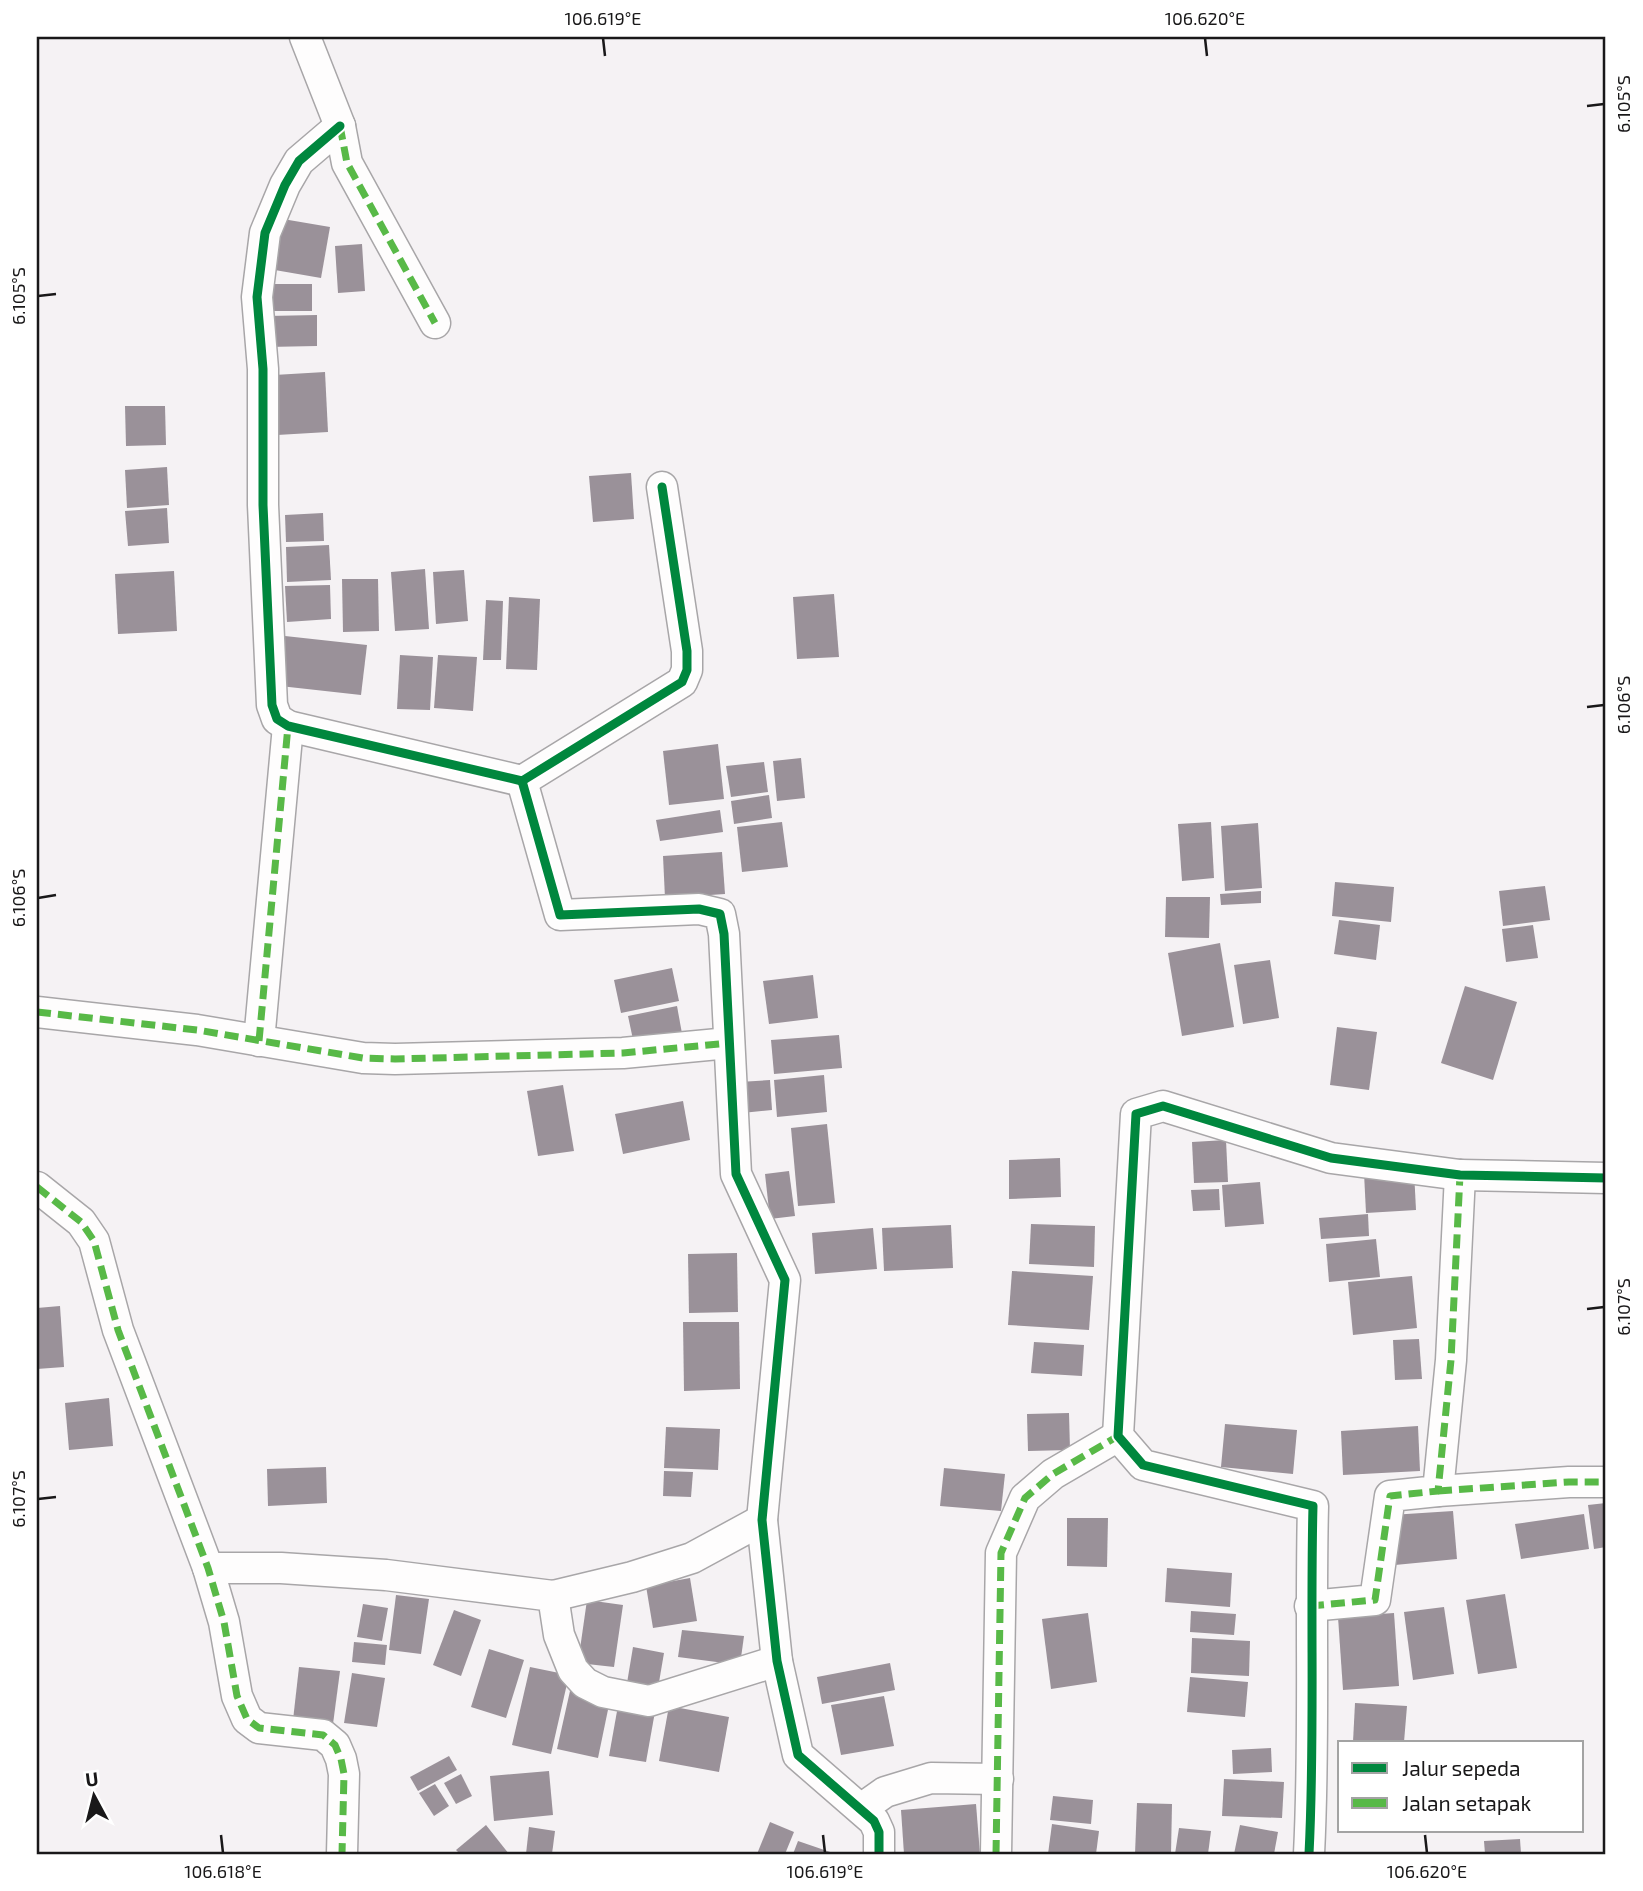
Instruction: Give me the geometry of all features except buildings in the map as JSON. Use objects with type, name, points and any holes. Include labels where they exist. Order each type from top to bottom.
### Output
[{"type":"street","points":[[305,37],[340,126],[347,163],[435,323]]},
{"type":"street","points":[[340,126],[299,161],[285,185],[265,233],[257,297],[263,369],[263,506],[272,705],[277,719],[288,726],[522,781],[682,682],[687,670],[687,651],[662,487]]},
{"type":"street","points":[[259,1041],[288,726]]},
{"type":"street","points":[[522,781],[560,915],[699,909],[720,914],[724,934],[736,1174],[785,1280],[762,1520],[777,1661],[798,1755],[874,1821],[880,1832],[879,1854]]},
{"type":"street","points":[[37,1012],[197,1030],[363,1058],[623,1053],[729,1042]]},
{"type":"street","points":[[1309,1854],[1312,1785],[1310,1606],[1313,1506],[1143,1465],[1118,1436],[1136,1114],[1163,1106],[1331,1157],[1460,1175],[1606,1178]]},
{"type":"street","points":[[1438,1491],[1451,1360],[1460,1175]]},
{"type":"street","points":[[37,1187],[82,1222],[94,1241],[118,1331],[208,1569],[224,1622],[237,1696],[247,1719],[259,1728],[323,1735],[335,1745],[344,1774],[342,1854]]},
{"type":"street","points":[[996,1854],[1001,1553],[1025,1498],[1053,1474],[1118,1436]]},
{"type":"street","points":[[1310,1606],[1375,1600],[1390,1496],[1569,1482],[1606,1482]]},
{"type":"street","points":[[208,1569],[281,1568],[386,1575],[553,1596],[632,1577],[692,1558],[762,1520]]},
{"type":"street","points":[[553,1596],[558,1635],[573,1670],[585,1683],[603,1692],[649,1701],[777,1661]]},
{"type":"street","points":[[861,1809],[885,1792],[931,1778],[998,1779]]},
{"type":"marked path","points":[[340,126],[347,163],[435,323]]},
{"type":"marked path","points":[[259,1041],[288,726]]},
{"type":"marked path","points":[[37,1012],[197,1030],[363,1058],[623,1053],[729,1043]]},
{"type":"marked path","points":[[1310,1606],[1375,1600],[1390,1496],[1438,1491],[1451,1360],[1460,1175]]},
{"type":"marked path","points":[[37,1187],[81,1222],[94,1241],[118,1330],[208,1568],[224,1622],[237,1696],[247,1719],[259,1728],[323,1735],[335,1745],[344,1774],[342,1854]]},
{"type":"marked path","points":[[996,1854],[1001,1553],[1025,1498],[1053,1474],[1118,1436]]},
{"type":"marked path","points":[[1438,1491],[1606,1482]]},
{"type":"cycle path","points":[[340,126],[299,161],[285,185],[265,233],[257,297],[263,369],[263,505],[272,705],[277,719],[288,726],[522,781],[682,682],[687,670],[687,651],[662,487]]},
{"type":"cycle path","points":[[522,781],[560,915],[699,909],[720,914],[724,934],[736,1174],[785,1280],[762,1520],[777,1661],[798,1755],[874,1821],[879,1832],[879,1854]]},
{"type":"cycle path","points":[[1309,1854],[1313,1506],[1143,1465],[1118,1436],[1136,1114],[1163,1106],[1331,1158],[1460,1175],[1606,1178]]}]
